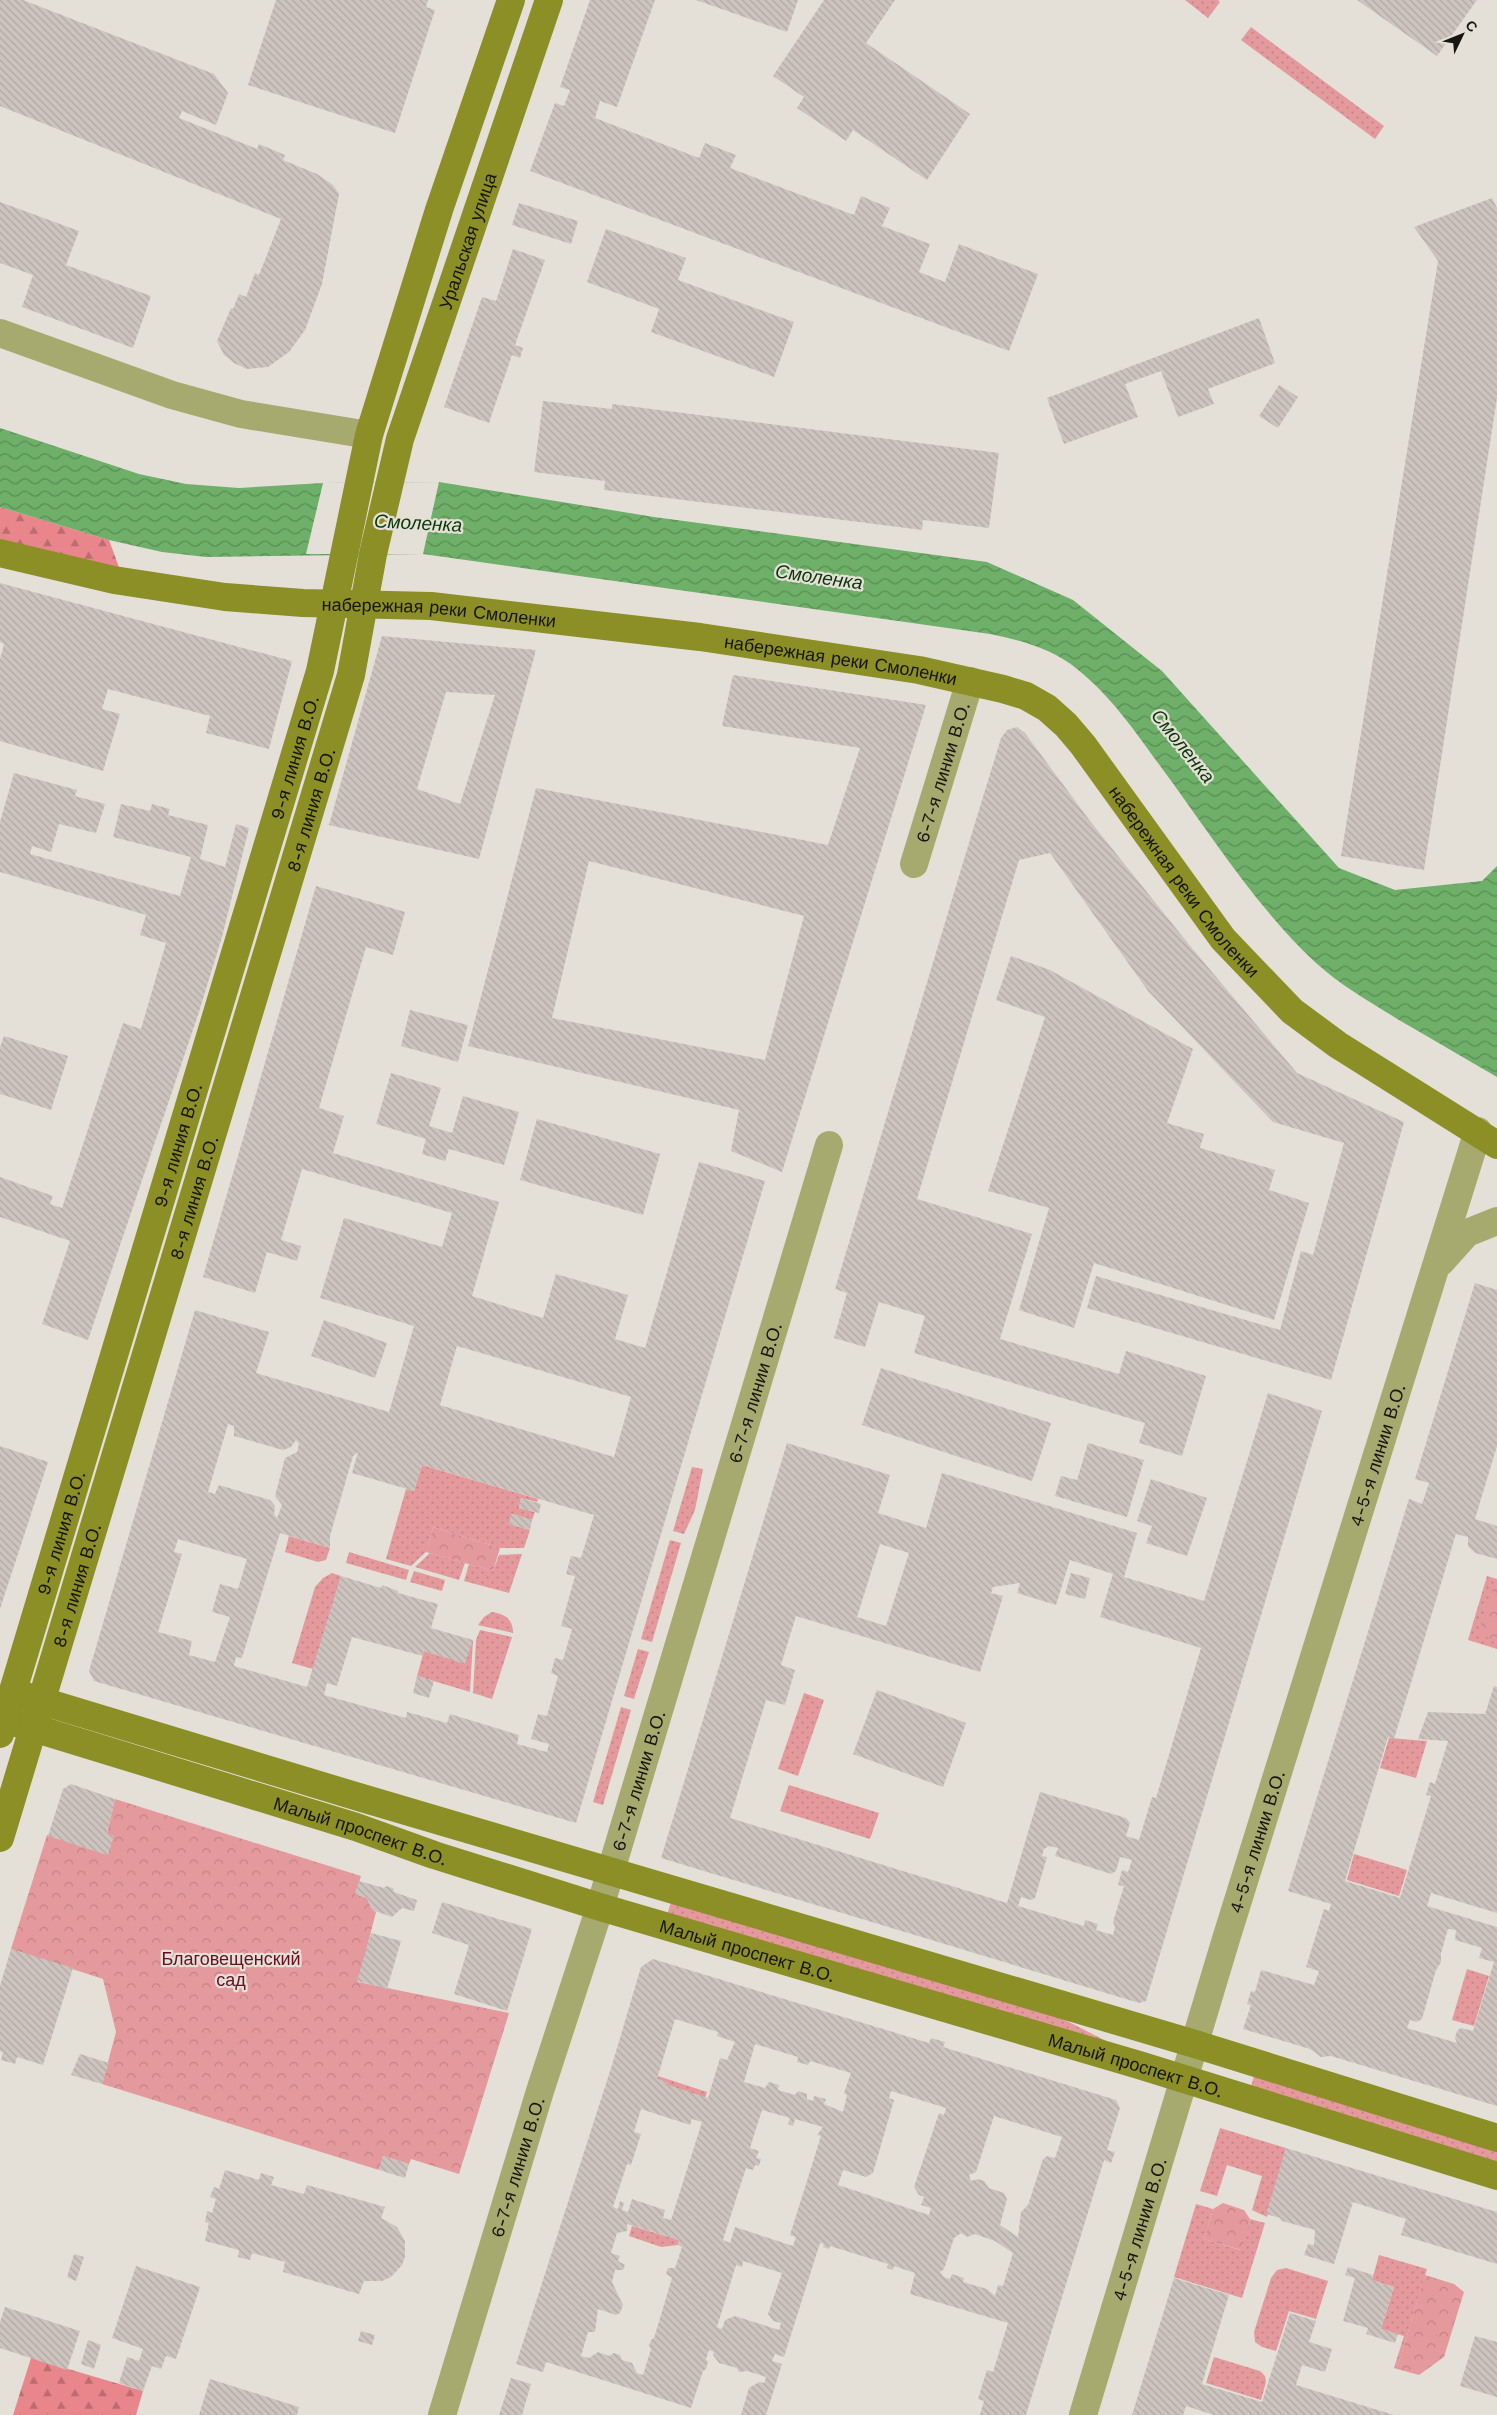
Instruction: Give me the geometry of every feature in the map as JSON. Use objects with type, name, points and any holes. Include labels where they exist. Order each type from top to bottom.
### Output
[{"type":"main road","name":"Уральская улица","points":[[345,554],[369,435],[439,210],[511,0]]},
{"type":"main road","name":"Уральская улица","points":[[373,554],[389,482],[410,405],[549,0]]},
{"type":"main road","name":"набережная реки Смоленки","points":[[0,553],[114,580],[226,598],[431,606],[700,637],[919,670],[970,680],[1026,696],[1047,708],[1066,725],[1223,938],[1292,1011],[1338,1045],[1488,1138]]},
{"type":"main road","name":"9-я линия В.О.","points":[[1,1724],[6,1691],[320,672],[345,554]]},
{"type":"main road","name":"8-я линия В.О.","points":[[0,1838],[351,675],[373,554]]},
{"type":"main road","name":"Малый проспект В.О.","points":[[6,1691],[42,1700],[362,1798],[1194,2044],[1497,2138]]},
{"type":"main road","name":"Малый проспект В.О.","points":[[1,1724],[33,1728],[356,1827],[434,1856],[600,1908],[1186,2079],[1497,2176]]},
{"type":"street","points":[[0,333],[172,395],[241,414],[369,435]]},
{"type":"street","name":"6-7-я линии В.О.","points":[[914,864],[970,680]]},
{"type":"street","name":"4-5-я линии В.О.","points":[[1083,2415],[1186,2079],[1194,2044],[1433,1271],[1488,1138]]},
{"type":"street","name":"6-7-я линии В.О.","points":[[442,2415],[540,2091],[600,1908],[829,1145]]},
{"type":"street","name":"4-5-я линии В.О.","points":[[1433,1271],[1467,1233],[1497,1221]]},
{"type":"green space","points":[[1185,0],[1218,0],[1220,2],[1208,18]]},
{"type":"green space","points":[[1251,27],[1384,126],[1375,139],[1241,40]]},
{"type":"green space","points":[[0,507],[109,540],[120,570],[0,540]]},
{"type":"green space","points":[[422,1465],[538,1499],[537,1502],[521,1498],[519,1508],[535,1512],[532,1520],[512,1514],[509,1524],[530,1530],[524,1548],[500,1548],[433,1527],[426,1552],[411,1566],[386,1559],[406,1489],[414,1491]]},
{"type":"green space","points":[[692,1467],[703,1469],[695,1510],[684,1534],[673,1531]]},
{"type":"green space","points":[[433,1527],[500,1548],[493,1571],[426,1552]]},
{"type":"green space","points":[[289,1536],[330,1548],[326,1560],[318,1562],[285,1552]]},
{"type":"green space","points":[[670,1540],[681,1543],[652,1642],[641,1639]]},
{"type":"green space","points":[[349,1552],[409,1570],[406,1580],[346,1563]]},
{"type":"green space","points":[[430,1553],[465,1563],[459,1580],[415,1567]]},
{"type":"green space","points":[[522,1554],[509,1593],[464,1581],[469,1564],[493,1571],[499,1555]]},
{"type":"green space","points":[[414,1571],[445,1580],[442,1591],[410,1582]]},
{"type":"green space","points":[[332,1573],[341,1576],[313,1669],[292,1663],[315,1587],[323,1578]]},
{"type":"green space","points":[[1487,1576],[1497,1579],[1497,1649],[1468,1640]]},
{"type":"green space","points":[[1494,1584],[1497,1585],[1497,1641],[1478,1634]]},
{"type":"green space","points":[[492,1612],[501,1614],[510,1621],[513,1633],[478,1625],[484,1617]]},
{"type":"green space","points":[[480,1630],[512,1637],[492,1699],[473,1693],[476,1640]]},
{"type":"green space","points":[[473,1640],[470,1692],[417,1676],[424,1651],[445,1657]]},
{"type":"green space","points":[[638,1649],[649,1652],[634,1699],[624,1696]]},
{"type":"green space","points":[[804,1693],[824,1700],[798,1776],[778,1769]]},
{"type":"green space","points":[[621,1707],[631,1710],[603,1805],[593,1802]]},
{"type":"green space","points":[[1389,1738],[1427,1741],[1416,1778],[1380,1768]]},
{"type":"green space","points":[[789,1785],[879,1813],[870,1839],[780,1811]]},
{"type":"green space","name":"Благовещенский сад","points":[[115,1799],[361,1876],[355,1894],[367,1898],[372,1910],[376,1912],[358,1982],[509,2013],[459,2174],[411,2159],[409,2164],[383,2156],[379,2170],[102,2084],[116,2032],[103,1979],[11,1949],[47,1835],[108,1855],[107,1834]]},
{"type":"green space","points":[[1354,1854],[1407,1870],[1399,1896],[1347,1880]]},
{"type":"green space","points":[[672,1899],[1059,2017],[1120,2048],[667,1915]]},
{"type":"green space","points":[[1467,1969],[1489,1976],[1474,2026],[1452,2020]]},
{"type":"green space","points":[[1255,2073],[1497,2147],[1497,2166],[1250,2090]]},
{"type":"green space","points":[[658,2076],[707,2092],[705,2098],[668,2085],[668,2083],[657,2079]]},
{"type":"green space","points":[[1220,2128],[1286,2148],[1267,2217],[1252,2210],[1262,2176],[1227,2165],[1217,2196],[1200,2191]]},
{"type":"green space","points":[[1223,2203],[1244,2210],[1250,2219],[1241,2250],[1204,2239],[1213,2209]]},
{"type":"green space","points":[[1196,2204],[1213,2209],[1204,2239],[1240,2250],[1250,2219],[1265,2223],[1242,2298],[1174,2277]]},
{"type":"green space","points":[[632,2226],[679,2240],[678,2245],[661,2247],[629,2236]]},
{"type":"green space","points":[[1379,2255],[1427,2269],[1397,2369],[1394,2368],[1404,2336],[1381,2329],[1394,2287],[1372,2280]]},
{"type":"green space","points":[[1286,2268],[1328,2281],[1316,2319],[1289,2311],[1276,2351],[1262,2347],[1255,2342],[1254,2332],[1271,2278],[1277,2270]]},
{"type":"green space","points":[[1425,2275],[1454,2284],[1464,2292],[1444,2357],[1419,2375],[1397,2369]]},
{"type":"green space","points":[[1214,2357],[1260,2371],[1265,2376],[1266,2382],[1261,2400],[1206,2383]]},
{"type":"green space","points":[[31,2358],[143,2391],[136,2415],[13,2415]]},
{"type":"water","name":"Смоленка","points":[[0,428],[139,474],[186,484],[239,488],[323,483],[439,482],[654,517],[987,562],[1073,600],[1162,671],[1339,868],[1395,890],[1482,881],[1497,866],[1497,1077],[1366,1000],[1315,962],[1293,940],[1252,892],[1111,701],[1077,669],[1047,651],[1024,642],[990,634],[423,554],[206,557],[162,552],[109,540],[0,507]]},
{"type":"pier","points":[[439,482],[423,554],[306,554],[323,483]]},
{"type":"building","points":[[0,0],[23,0],[214,74],[228,93],[216,125],[182,111],[179,118],[257,149],[259,144],[285,155],[283,160],[317,174],[333,185],[339,194],[322,284],[305,330],[289,352],[268,367],[247,369],[234,363],[224,355],[217,341],[239,294],[246,297],[255,273],[259,275],[281,219],[0,106]]},
{"type":"building","points":[[276,0],[428,0],[426,7],[435,10],[395,133],[248,85]]},
{"type":"building","points":[[590,0],[655,0],[617,107],[600,101],[595,118],[699,158],[705,143],[736,155],[730,168],[854,215],[861,196],[890,208],[882,226],[930,244],[919,272],[945,282],[959,244],[1038,274],[1009,351],[530,171],[555,103],[564,106],[570,90],[560,87]]},
{"type":"building","points":[[696,0],[798,0],[787,32]]},
{"type":"building","points":[[824,0],[895,0],[866,43],[970,114],[927,180],[853,130],[846,141],[797,108],[804,97],[773,76]]},
{"type":"building","points":[[1357,0],[1477,0],[1437,56]]},
{"type":"building","points":[[1492,198],[1497,208],[1497,398],[1424,870],[1341,856],[1438,261],[1414,227]]},
{"type":"building","points":[[0,202],[79,231],[66,265],[151,296],[133,348],[22,307],[33,275],[0,263]]},
{"type":"building","points":[[519,203],[578,221],[571,244],[512,225]]},
{"type":"building","points":[[606,229],[686,258],[678,280],[794,322],[774,377],[651,332],[659,309],[587,282]]},
{"type":"building","points":[[513,249],[545,260],[515,345],[523,348],[520,358],[512,355],[489,423],[444,407],[482,297],[496,301]]},
{"type":"building","points":[[1259,318],[1275,363],[1208,389],[1214,404],[1178,417],[1161,371],[1125,384],[1138,417],[1064,444],[1047,398]]},
{"type":"building","points":[[1279,385],[1298,397],[1278,428],[1259,416]]},
{"type":"building","points":[[543,401],[612,409],[612,404],[999,453],[989,528],[923,520],[922,530],[604,490],[605,481],[534,472]]},
{"type":"building","points":[[0,583],[292,661],[269,749],[206,733],[210,716],[108,689],[102,709],[120,714],[103,771],[0,741],[0,659],[4,644],[0,642]]},
{"type":"building","points":[[382,636],[536,650],[479,859],[329,825]],"holes":[[[446,692],[495,695],[460,804],[417,789]]]},
{"type":"building","points":[[733,675],[926,705],[782,1172],[731,1151],[739,1110],[468,1046],[536,788],[828,845],[860,748],[722,726]],"holes":[[[589,861],[804,916],[765,1060],[552,1018]]]},
{"type":"building","points":[[1017,727],[1025,733],[1090,821],[1191,947],[1297,1073],[1404,1122],[1331,1380],[1087,1308],[1096,1276],[1280,1330],[1301,1251],[1313,1255],[1344,1143],[1273,1122],[1148,991],[1050,853],[1019,860],[917,1199],[1032,1234],[1000,1339],[1119,1374],[1126,1351],[1206,1376],[1182,1456],[1139,1443],[1145,1423],[914,1353],[925,1316],[879,1302],[865,1347],[834,1338],[847,1293],[835,1289],[1001,738],[1007,730]]},
{"type":"building","points":[[14,773],[77,790],[75,796],[105,804],[96,833],[59,824],[51,852],[32,846],[30,854],[180,896],[191,857],[113,837],[121,804],[150,811],[152,804],[170,809],[168,815],[208,825],[200,859],[225,867],[236,824],[249,828],[222,937],[198,1015],[88,1340],[42,1324],[70,1241],[0,1217],[0,1177],[53,1196],[50,1204],[62,1208],[123,1023],[141,1029],[166,943],[140,935],[146,915],[0,872],[0,822]]},
{"type":"building","points":[[316,886],[405,912],[393,955],[366,947],[319,1108],[344,1116],[333,1153],[499,1202],[472,1296],[543,1318],[556,1274],[628,1295],[615,1339],[645,1348],[699,1162],[765,1181],[576,1823],[94,1681],[89,1671],[195,1310],[269,1332],[256,1373],[389,1412],[414,1326],[320,1298],[344,1218],[442,1247],[452,1213],[302,1169],[281,1240],[301,1246],[297,1261],[267,1252],[255,1293],[203,1277]],"holes":[[[457,1346],[631,1397],[614,1457],[440,1405]],[[228,1424],[234,1426],[234,1436],[283,1450],[291,1447],[296,1440],[299,1444],[297,1452],[285,1458],[275,1496],[282,1505],[277,1518],[274,1514],[275,1506],[270,1500],[219,1485],[215,1494],[208,1492]],[[358,1452],[352,1473],[414,1491],[422,1465],[594,1515],[581,1558],[571,1556],[566,1574],[575,1576],[561,1626],[572,1629],[563,1660],[555,1658],[551,1673],[558,1676],[547,1716],[538,1714],[531,1739],[549,1744],[547,1752],[517,1744],[519,1735],[450,1714],[447,1723],[407,1712],[406,1718],[324,1695],[327,1683],[337,1686],[352,1637],[423,1656],[424,1651],[465,1664],[473,1640],[431,1628],[438,1604],[398,1593],[398,1591],[382,1585],[381,1588],[341,1576],[307,1687],[234,1666],[236,1657],[242,1658],[280,1533],[330,1548],[330,1536],[353,1456]],[[178,1539],[247,1559],[238,1589],[220,1584],[212,1612],[230,1617],[215,1662],[189,1655],[192,1641],[158,1632],[182,1554],[174,1552]]]},
{"type":"building","points":[[1011,956],[1050,970],[1193,1049],[1167,1123],[1204,1134],[1200,1148],[1275,1170],[1269,1190],[1309,1203],[1274,1320],[1094,1263],[1074,1328],[1019,1310],[1049,1208],[988,1191],[1045,1017],[996,1000]]},
{"type":"building","points":[[410,1010],[468,1025],[458,1062],[401,1046]]},
{"type":"building","points":[[4,1036],[68,1056],[51,1110],[0,1094],[0,1047]]},
{"type":"building","points":[[391,1073],[441,1088],[429,1126],[452,1133],[463,1096],[519,1112],[504,1165],[449,1149],[445,1161],[422,1154],[426,1139],[376,1124]]},
{"type":"building","points":[[537,1119],[660,1154],[643,1215],[520,1180]]},
{"type":"building","points":[[1475,1283],[1497,1290],[1497,1446],[1475,1519],[1497,1526],[1497,1559],[1475,1553],[1468,1546],[1468,1537],[1456,1534],[1394,1739],[1388,1737],[1345,1881],[1400,1898],[1431,1796],[1426,1795],[1430,1782],[1435,1784],[1448,1741],[1418,1739],[1428,1712],[1485,1714],[1494,1686],[1497,1687],[1497,1913],[1431,1893],[1427,1906],[1497,1927],[1497,2106],[1331,2056],[1321,2057],[1310,2049],[1243,2029],[1251,2005],[1247,2004],[1251,1991],[1255,1992],[1261,1970],[1314,1985],[1319,1971],[1306,1967],[1324,1909],[1329,1911],[1331,1904],[1288,1891],[1409,1499],[1422,1504],[1429,1483],[1415,1479]],"holes":[[[1448,1929],[1456,1930],[1455,1940],[1482,1948],[1479,1958],[1494,1962],[1473,2031],[1461,2028],[1457,2031],[1455,2038],[1457,2043],[1407,2028],[1410,2020],[1417,2022],[1422,2019],[1436,1970],[1441,1962],[1441,1953]]]},
{"type":"building","points":[[324,1320],[387,1343],[375,1378],[311,1356]]},
{"type":"building","points":[[881,1368],[1051,1423],[1032,1481],[862,1425]]},
{"type":"building","points":[[1268,1393],[1322,1411],[1146,2001],[1139,2003],[661,1858],[787,1443],[890,1475],[878,1513],[926,1528],[942,1473],[1137,1533],[1124,1577],[1204,1601]],"holes":[[[880,1544],[909,1553],[886,1626],[857,1617]],[[1070,1560],[1113,1574],[1100,1617],[1201,1648],[1156,1798],[1152,1797],[1139,1840],[1126,1836],[1130,1823],[1126,1818],[1040,1792],[1007,1903],[730,1818],[766,1700],[785,1705],[795,1670],[781,1665],[796,1616],[980,1672],[1003,1596],[991,1593],[993,1587],[1020,1583],[1017,1593],[1056,1605]],[[1049,1846],[1058,1848],[1055,1856],[1111,1874],[1116,1871],[1120,1857],[1132,1860],[1128,1872],[1122,1870],[1118,1885],[1124,1886],[1113,1922],[1115,1927],[1113,1935],[1096,1930],[1098,1924],[1085,1920],[1084,1926],[1018,1906],[1021,1897],[1031,1900],[1035,1898],[1047,1857],[1042,1856],[1044,1849]]]},
{"type":"building","points":[[1088,1443],[1144,1460],[1127,1517],[1055,1496],[1061,1476],[1077,1480]]},
{"type":"building","points":[[0,1446],[48,1462],[0,1609]]},
{"type":"building","points":[[1151,1479],[1207,1498],[1187,1556],[1146,1543],[1152,1526],[1137,1521]]},
{"type":"building","points":[[521,1498],[541,1504],[539,1513],[519,1508]]},
{"type":"building","points":[[511,1514],[532,1520],[530,1530],[509,1524]]},
{"type":"building","points":[[1071,1573],[1090,1578],[1085,1599],[1065,1594]]},
{"type":"building","points":[[417,1676],[434,1681],[429,1698],[413,1693]]},
{"type":"building","points":[[877,1690],[966,1723],[943,1787],[853,1754]]},
{"type":"building","points":[[71,1784],[115,1799],[107,1834],[114,1836],[108,1855],[48,1836],[63,1789]]},
{"type":"building","points":[[359,1881],[384,1888],[386,1886],[393,1888],[394,1892],[417,1900],[414,1911],[402,1908],[392,1917],[372,1910],[367,1898],[355,1894]]},
{"type":"building","points":[[442,1902],[532,1929],[507,2011],[454,1994],[469,1945],[432,1933]]},
{"type":"building","points":[[371,1933],[401,1941],[387,1989],[357,1981]]},
{"type":"building","points":[[11,1949],[73,1968],[43,2065],[17,2057],[15,2064],[1,2060],[3,2052],[0,2051],[0,1986]]},
{"type":"building","points":[[653,1959],[929,2043],[931,2038],[945,2042],[943,2047],[1116,2100],[1120,2108],[1107,2150],[1115,2152],[1111,2163],[1104,2160],[1026,2415],[980,2415],[984,2401],[978,2399],[987,2370],[993,2372],[1008,2323],[910,2294],[915,2273],[894,2266],[893,2270],[887,2268],[888,2264],[830,2246],[829,2249],[823,2247],[824,2244],[820,2243],[784,2357],[775,2354],[772,2361],[782,2364],[766,2415],[741,2415],[749,2388],[759,2382],[764,2383],[766,2377],[747,2371],[739,2372],[737,2368],[719,2363],[713,2355],[714,2352],[709,2350],[706,2359],[708,2362],[706,2369],[703,2371],[691,2408],[546,2362],[543,2372],[516,2364],[612,2065],[641,1967]],"holes":[[[675,2019],[718,2032],[717,2036],[735,2042],[727,2060],[720,2058],[708,2098],[668,2085],[668,2083],[657,2079]],[[755,2044],[798,2057],[797,2062],[808,2065],[810,2061],[851,2073],[844,2093],[847,2095],[843,2112],[824,2104],[826,2099],[814,2096],[813,2101],[807,2099],[807,2094],[798,2091],[795,2095],[778,2090],[779,2085],[769,2082],[765,2088],[744,2082]],[[891,2091],[946,2108],[944,2115],[939,2113],[914,2187],[919,2195],[924,2197],[921,2205],[931,2208],[929,2215],[838,2185],[843,2170],[866,2177],[873,2173],[894,2100],[889,2098]],[[641,2109],[690,2125],[692,2119],[702,2122],[671,2220],[663,2218],[665,2210],[632,2199],[628,2212],[622,2210],[624,2203],[620,2201],[618,2209],[613,2207],[627,2164],[631,2165],[641,2134],[634,2132]],[[762,2110],[790,2118],[788,2124],[793,2126],[795,2119],[823,2127],[817,2135],[821,2136],[790,2235],[796,2237],[793,2246],[735,2227],[730,2243],[723,2240],[746,2168],[753,2170],[755,2165],[759,2166],[761,2159],[756,2158],[759,2151],[750,2148]],[[994,2116],[1062,2137],[1055,2158],[1047,2156],[1043,2159],[1028,2205],[1021,2212],[1018,2237],[1000,2225],[1007,2199],[1004,2193],[989,2188],[984,2181],[978,2179],[971,2181],[969,2175],[976,2172]],[[627,2224],[679,2240],[678,2245],[682,2247],[675,2268],[668,2268],[666,2274],[672,2278],[654,2338],[649,2346],[651,2349],[643,2375],[637,2373],[632,2363],[622,2360],[620,2355],[614,2353],[609,2356],[598,2352],[589,2358],[581,2356],[588,2332],[595,2332],[598,2309],[616,2315],[620,2313],[623,2305],[612,2282],[615,2270],[623,2270],[625,2265],[618,2261],[620,2256],[611,2253],[617,2233],[627,2231]],[[961,2233],[967,2237],[975,2234],[995,2241],[1013,2253],[1003,2286],[998,2285],[995,2296],[987,2289],[963,2282],[964,2278],[952,2274],[950,2279],[944,2277],[940,2272],[944,2269],[954,2238]],[[743,2261],[782,2273],[768,2314],[773,2321],[781,2323],[779,2330],[735,2316],[725,2320],[722,2329],[717,2327],[736,2265],[742,2267]]]},
{"type":"building","points":[[80,2054],[109,2063],[102,2084],[71,2075]]},
{"type":"building","points":[[1286,2148],[1497,2212],[1497,2264],[1401,2235],[1406,2219],[1353,2202],[1334,2264],[1304,2255],[1308,2244],[1314,2245],[1315,2230],[1282,2221],[1280,2218],[1266,2214]]},
{"type":"building","points":[[383,2156],[409,2164],[405,2178],[379,2170]]},
{"type":"building","points":[[225,2170],[259,2180],[261,2173],[274,2177],[271,2185],[304,2194],[307,2185],[385,2207],[381,2218],[397,2227],[405,2241],[405,2257],[402,2265],[391,2277],[382,2281],[364,2281],[359,2294],[283,2272],[285,2262],[252,2253],[250,2260],[238,2257],[239,2250],[205,2241],[209,2223],[205,2222],[207,2211],[212,2213],[216,2199],[210,2197],[214,2187],[219,2189]]},
{"type":"building","points":[[74,2254],[84,2257],[76,2281],[67,2277]]},
{"type":"building","points":[[136,2266],[200,2287],[176,2359],[166,2356],[161,2369],[152,2366],[143,2391],[119,2383],[127,2357],[139,2361],[143,2349],[112,2338]]},
{"type":"building","points":[[1348,2267],[1373,2275],[1372,2280],[1394,2287],[1381,2329],[1398,2334],[1395,2343],[1366,2334],[1368,2328],[1343,2321],[1355,2278],[1345,2275]]},
{"type":"building","points":[[1174,2278],[1229,2295],[1202,2384],[1262,2402],[1290,2313],[1316,2321],[1309,2342],[1332,2349],[1325,2372],[1302,2365],[1296,2385],[1394,2415],[1214,2415],[1186,2406],[1183,2415],[1132,2415]]},
{"type":"building","points":[[5,2307],[80,2331],[67,2370],[0,2348],[0,2322]]},
{"type":"building","points":[[361,2331],[375,2335],[372,2345],[358,2341]]},
{"type":"building","points":[[1475,2336],[1497,2342],[1497,2397],[1460,2386]]},
{"type":"building","points":[[88,2340],[101,2345],[94,2369],[81,2364]]},
{"type":"building","points":[[511,2378],[531,2384],[522,2415],[499,2415]]},
{"type":"building","points":[[210,2379],[299,2407],[297,2415],[199,2415]]}]
